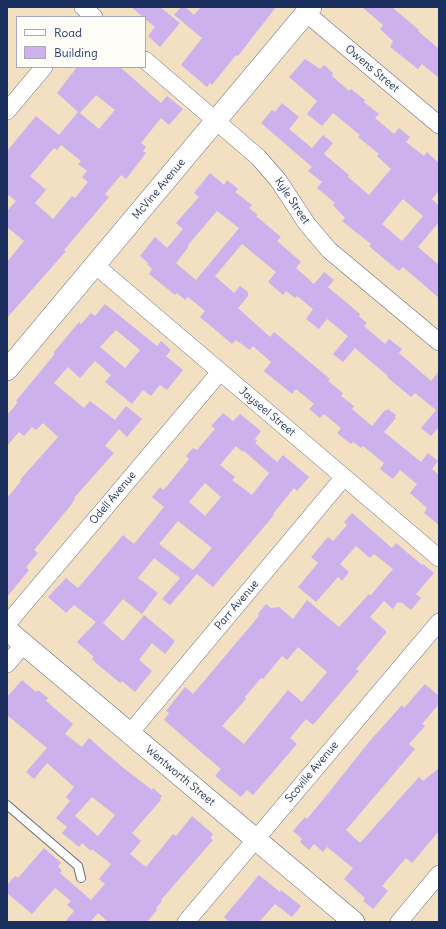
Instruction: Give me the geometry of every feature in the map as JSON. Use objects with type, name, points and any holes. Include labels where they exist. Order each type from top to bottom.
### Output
[{"type":"street","name":"McVine Avenue","points":[[7,370],[217,121],[308,10]]},
{"type":"street","name":"Owens Street","points":[[308,10],[439,126]]},
{"type":"street","name":"Kyle Street","points":[[146,61],[250,150],[272,172],[307,224],[330,250],[439,342]]},
{"type":"street","points":[[7,111],[43,68]]},
{"type":"street","name":"Jayseel Street","points":[[95,266],[439,558]]},
{"type":"street","name":"Odell Avenue","points":[[7,624],[220,372]]},
{"type":"street","name":"Parr Avenue","points":[[130,733],[344,477]]},
{"type":"street","name":"Scoville Avenue","points":[[186,922],[255,838],[439,622]]},
{"type":"street","name":"Wentworth Street","points":[[7,630],[354,922]]},
{"type":"street","points":[[7,664],[24,644]]},
{"type":"street","points":[[399,922],[439,874]]},
{"type":"lane","points":[[7,805],[78,866],[81,878]]},
{"type":"building","points":[[131,7],[160,7],[180,23],[160,47],[148,36],[155,27],[146,20],[146,16],[142,16]]},
{"type":"building","points":[[181,7],[185,7],[194,15],[201,7],[276,7],[238,56],[236,55],[212,85],[210,83],[207,87],[181,65],[202,38],[174,15]]},
{"type":"building","points":[[362,7],[392,7],[419,30],[418,31],[439,49],[439,78],[422,64],[418,69],[390,47],[393,41],[380,29],[383,25]]},
{"type":"building","points":[[305,59],[320,69],[324,65],[333,73],[332,76],[349,91],[351,89],[365,100],[364,102],[379,114],[375,118],[394,134],[399,128],[410,137],[406,142],[424,156],[427,152],[439,163],[439,191],[432,199],[439,206],[439,222],[418,247],[439,265],[439,298],[403,267],[399,271],[369,246],[371,244],[342,221],[345,218],[333,205],[335,203],[317,188],[322,182],[308,171],[312,167],[261,123],[272,110],[275,112],[282,103],[299,117],[289,129],[312,148],[323,135],[333,143],[324,154],[349,175],[348,177],[369,195],[391,169],[377,156],[379,154],[358,137],[360,135],[333,113],[322,126],[307,114],[317,101],[289,77]],"holes":[[[403,199],[423,216],[402,241],[382,224]]]},
{"type":"building","points":[[76,68],[121,68],[161,103],[167,96],[183,109],[169,125],[161,118],[141,143],[146,147],[143,151],[146,153],[133,170],[126,179],[121,175],[105,194],[109,197],[64,250],[66,251],[7,318],[7,262],[24,241],[7,227],[7,211],[16,201],[7,194],[7,151],[36,116],[59,135],[78,112],[57,93]],"holes":[[[96,95],[115,110],[99,129],[80,113]],[[61,145],[81,161],[78,164],[87,171],[82,177],[88,182],[75,198],[72,196],[53,219],[35,203],[46,190],[30,176],[54,148],[57,150]]]},
{"type":"building","points":[[210,173],[224,185],[227,180],[238,189],[235,192],[252,205],[249,208],[258,215],[256,216],[281,237],[277,241],[301,262],[296,268],[314,284],[324,272],[334,280],[328,287],[360,314],[359,316],[367,323],[364,326],[385,344],[389,339],[402,349],[399,353],[431,381],[439,371],[439,427],[431,436],[421,428],[436,410],[415,393],[411,397],[355,348],[343,362],[333,354],[348,336],[327,319],[319,329],[306,319],[313,309],[297,296],[295,298],[286,291],[283,295],[268,282],[276,272],[242,244],[215,276],[234,293],[240,286],[248,292],[248,296],[238,308],[270,337],[274,332],[330,379],[328,381],[343,393],[341,396],[354,406],[352,409],[372,426],[385,410],[386,411],[388,409],[396,415],[396,418],[384,432],[421,462],[428,453],[438,461],[432,469],[439,475],[439,525],[424,513],[427,508],[410,493],[417,484],[400,470],[393,479],[390,477],[380,469],[384,463],[363,446],[361,448],[353,442],[351,444],[337,433],[341,428],[324,414],[320,418],[309,409],[314,404],[296,389],[292,394],[264,371],[271,362],[253,346],[250,350],[236,340],[232,344],[200,317],[205,311],[188,297],[185,300],[177,293],[175,295],[149,274],[152,269],[140,256],[155,237],[167,248],[183,229],[176,223],[199,197],[194,193]],"holes":[[[217,211],[239,228],[196,280],[176,263],[189,246],[188,245]]]},
{"type":"building","points":[[105,304],[157,346],[161,341],[171,350],[166,356],[183,370],[167,390],[160,385],[151,396],[143,390],[132,404],[105,382],[111,375],[95,361],[80,378],[68,367],[54,383],[84,408],[90,401],[115,420],[126,406],[142,419],[127,437],[119,429],[105,446],[114,453],[74,498],[75,499],[71,505],[34,550],[38,553],[26,567],[29,570],[7,597],[7,498],[21,481],[20,480],[58,437],[43,423],[36,430],[32,427],[24,436],[19,432],[7,446],[7,415],[18,402],[16,401],[79,322],[81,324],[91,313],[95,316]],"holes":[[[116,330],[140,350],[125,368],[100,347]]]},
{"type":"building","points":[[223,413],[233,421],[240,414],[261,431],[255,439],[257,441],[255,443],[277,462],[283,455],[309,477],[297,491],[294,488],[273,514],[274,515],[213,587],[197,574],[170,605],[162,599],[180,578],[154,558],[138,578],[158,593],[142,614],[123,599],[103,623],[123,641],[144,615],[175,641],[165,654],[152,643],[139,660],[152,671],[135,692],[122,681],[120,683],[96,663],[92,659],[94,657],[77,642],[96,622],[74,605],[66,613],[48,597],[66,578],[78,588],[123,535],[134,544],[164,507],[152,497],[160,487],[163,490],[168,485],[189,459],[186,456],[193,448],[197,450],[215,429],[211,426]],"holes":[[[236,446],[269,473],[252,495],[232,480],[235,477],[220,465]],[[205,483],[221,497],[205,516],[189,502]],[[178,521],[212,548],[193,570],[159,544]]]},
{"type":"building","points":[[352,513],[392,548],[396,543],[434,573],[416,594],[421,598],[411,610],[401,602],[398,602],[393,609],[384,601],[370,617],[387,632],[356,669],[359,671],[313,725],[306,719],[290,738],[297,744],[253,795],[247,790],[241,797],[215,776],[221,769],[164,720],[169,713],[166,711],[185,687],[193,694],[259,616],[258,614],[266,604],[271,608],[279,607],[293,619],[307,600],[339,627],[369,594],[370,596],[393,569],[374,554],[370,558],[356,546],[340,564],[349,572],[342,581],[338,577],[316,602],[298,587],[318,563],[311,557],[328,537],[333,541],[347,525],[344,522]],"holes":[[[298,647],[327,672],[302,702],[288,690],[244,744],[222,726],[246,699],[245,697],[261,678],[263,679],[282,656],[287,660]]]},
{"type":"building","points":[[22,680],[36,692],[38,690],[48,698],[46,701],[73,724],[65,734],[82,747],[89,738],[121,766],[162,796],[160,799],[161,800],[132,833],[141,841],[130,854],[146,867],[173,834],[176,836],[192,816],[213,834],[210,838],[213,840],[161,900],[162,901],[156,908],[157,910],[147,922],[108,922],[98,913],[90,922],[65,922],[74,911],[67,905],[71,901],[55,888],[32,914],[7,893],[7,885],[15,876],[18,878],[44,848],[61,863],[58,866],[62,871],[60,873],[91,900],[105,884],[99,879],[111,864],[92,849],[91,851],[82,843],[79,847],[62,833],[67,827],[56,818],[70,801],[66,797],[74,787],[47,763],[34,779],[26,772],[47,748],[7,715],[7,697]],"holes":[[[92,797],[115,815],[98,836],[75,816]]]},
{"type":"building","points":[[425,684],[439,696],[439,701],[437,704],[438,705],[422,724],[425,726],[409,744],[415,749],[346,830],[360,843],[419,777],[423,781],[439,768],[439,831],[412,863],[406,858],[382,886],[388,891],[373,909],[363,901],[365,898],[344,879],[353,868],[327,847],[323,852],[314,844],[309,850],[300,842],[302,839],[293,831],[305,817],[307,819],[369,742],[402,705],[404,708]]},
{"type":"building","points":[[259,875],[280,892],[281,890],[301,906],[292,917],[275,904],[259,922],[229,922],[224,917]]}]
